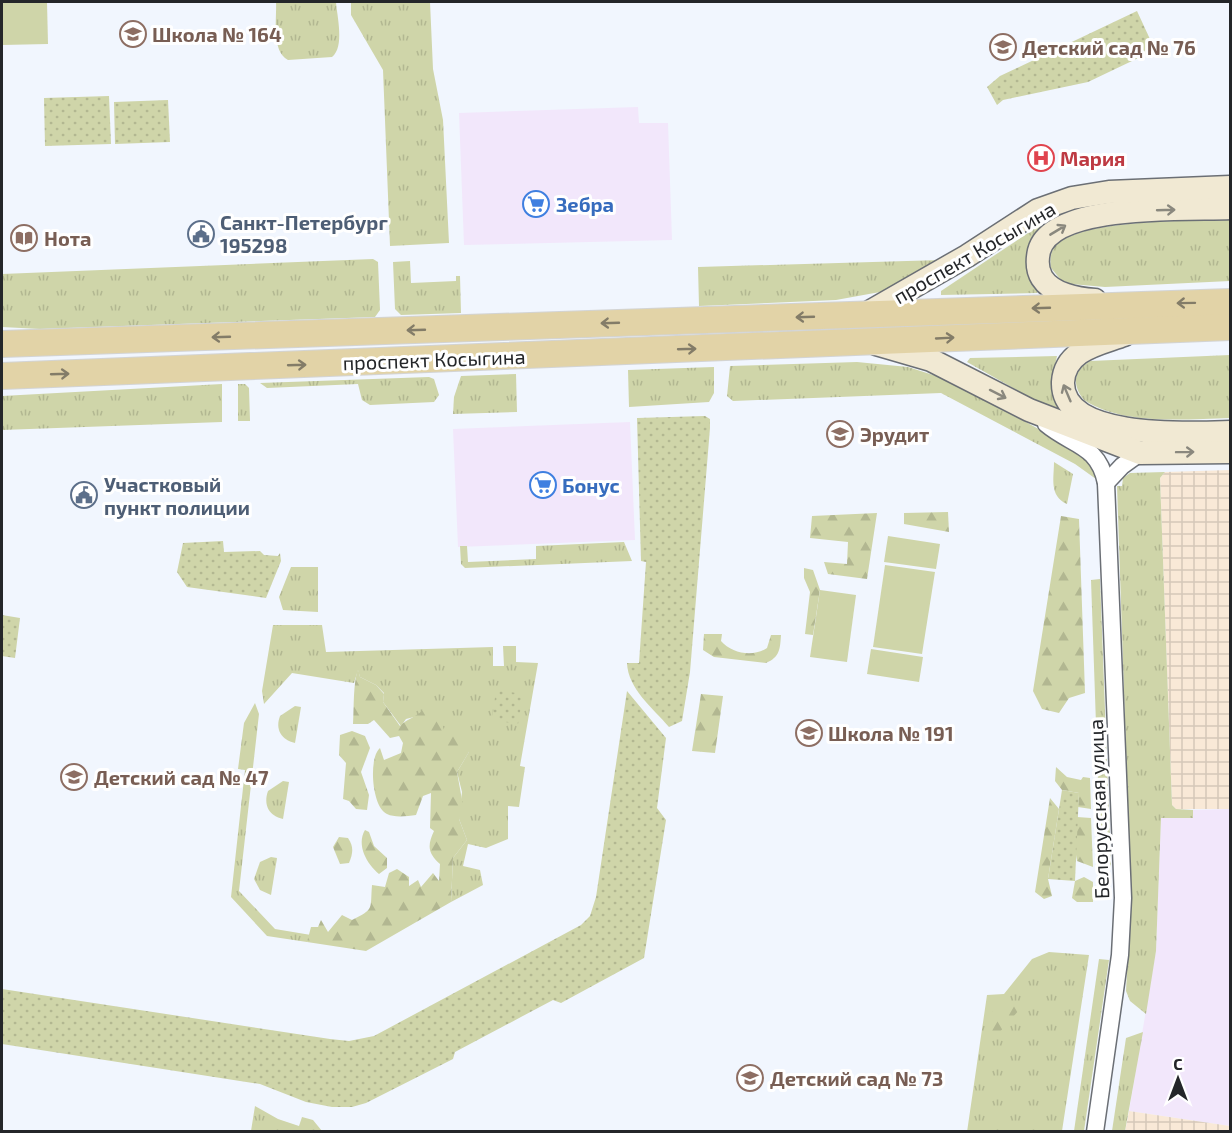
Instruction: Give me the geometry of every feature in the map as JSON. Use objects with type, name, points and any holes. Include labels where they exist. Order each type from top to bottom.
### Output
[{"type":"main road","name":"проспект Косыгина","points":[[864,315],[967,256],[1038,210],[1072,198],[1109,192],[1230,187]]},
{"type":"main road","name":"проспект Косыгина","points":[[1142,316],[1063,294],[1044,282],[1038,272],[1041,243],[1052,232],[1075,220],[1142,211],[1230,208]]},
{"type":"main road","name":"проспект Косыгина","points":[[2,376],[866,341],[1142,316],[1230,302]]},
{"type":"main road","name":"проспект Косыгина","points":[[2,344],[864,315],[1142,316],[1230,327]]},
{"type":"main road","name":"проспект Косыгина","points":[[1142,316],[1084,349],[1073,358],[1066,369],[1063,384],[1067,397],[1075,408],[1089,417],[1112,426],[1141,431],[1181,434],[1230,432]]},
{"type":"main road","name":"проспект Косыгина","points":[[866,341],[931,360],[1029,410],[1140,453],[1230,452]]},
{"type":"street","name":"Белорусская улица","points":[[1029,410],[1049,427],[1094,454],[1103,466],[1106,483],[1123,898],[1120,955],[1095,1131]]},
{"type":"street","points":[[1106,483],[1122,466],[1140,453]]},
{"type":"shaded area","points":[[638,107],[639,123],[668,123],[672,240],[464,245],[459,113]]},
{"type":"shaded area","name":"Бонус","points":[[630,422],[635,540],[458,547],[453,429]]},
{"type":"shaded area","points":[[1230,470],[1230,809],[1176,809],[1172,805],[1160,478],[1165,472]]},
{"type":"shaded area","points":[[1230,809],[1230,1126],[1129,1111],[1156,951],[1161,817],[1193,818],[1193,810]]},
{"type":"shaded area","points":[[1129,1111],[1230,1126],[1230,1131],[1125,1132]]},
{"type":"green space","points":[[2,2],[47,2],[48,44],[2,45]]},
{"type":"green space","points":[[276,2],[336,2],[339,39],[336,52],[332,57],[288,60],[283,56],[277,42]]},
{"type":"green space","points":[[351,2],[430,2],[433,69],[443,120],[449,243],[390,246],[383,70],[351,15]]},
{"type":"green space","points":[[1137,11],[1155,50],[1088,82],[1003,100],[997,105],[987,87],[1000,76]]},
{"type":"green space","points":[[109,96],[111,144],[45,146],[44,98]]},
{"type":"green space","points":[[168,100],[170,142],[115,144],[114,102]]},
{"type":"green space","points":[[1071,186],[1072,190],[891,290],[836,300],[699,306],[698,267],[941,260],[1032,203]]},
{"type":"green space","points":[[1063,215],[1051,224],[1037,293],[941,295],[941,291],[1037,227]]},
{"type":"green space","points":[[1230,220],[1230,281],[1105,287],[1071,284],[1061,280],[1051,268],[1050,258],[1053,249],[1065,239],[1084,232],[1108,226],[1136,223]]},
{"type":"green space","points":[[373,259],[378,262],[380,310],[375,317],[40,329],[2,327],[2,274]]},
{"type":"green space","points":[[410,261],[411,283],[456,281],[456,276],[460,276],[461,313],[401,315],[395,309],[393,262]]},
{"type":"green space","points":[[1230,355],[1230,418],[1175,420],[1117,414],[1084,400],[1077,389],[1077,374],[1090,361]]},
{"type":"green space","points":[[1057,356],[1054,370],[1065,412],[1061,415],[967,362],[970,358]]},
{"type":"green space","points":[[857,362],[908,367],[952,381],[1080,452],[1095,471],[1096,479],[1075,464],[941,393],[733,401],[727,396],[730,366]]},
{"type":"green space","points":[[714,367],[714,393],[709,402],[629,407],[628,370]]},
{"type":"green space","points":[[516,374],[517,412],[453,414],[454,397],[461,376]]},
{"type":"green space","points":[[429,377],[434,379],[439,395],[434,402],[370,405],[362,400],[358,384],[267,388],[260,383]]},
{"type":"green space","points":[[222,384],[222,422],[2,430],[2,396]]},
{"type":"green space","points":[[238,384],[245,384],[249,388],[250,421],[238,421]]},
{"type":"green space","points":[[705,416],[710,419],[710,428],[690,672],[682,721],[669,727],[637,690],[628,672],[627,663],[639,663],[646,562],[641,561],[637,418]]},
{"type":"green space","points":[[1054,462],[1073,474],[1067,504],[1061,501],[1055,491]]},
{"type":"green space","points":[[1165,472],[1160,478],[1172,805],[1176,809],[1193,810],[1193,818],[1161,818],[1156,951],[1146,1014],[1130,1001],[1126,991],[1131,897],[1117,486],[1122,486],[1123,478],[1130,473]]},
{"type":"green space","points":[[948,512],[949,532],[904,524],[904,513]]},
{"type":"green space","points":[[877,513],[867,579],[828,574],[824,562],[847,564],[848,542],[810,538],[812,516]]},
{"type":"green space","points":[[1061,516],[1079,519],[1085,693],[1069,698],[1059,713],[1042,709],[1033,691]]},
{"type":"green space","points":[[888,536],[940,544],[936,569],[884,562]]},
{"type":"green space","points":[[223,541],[224,552],[260,551],[264,555],[278,556],[280,553],[281,561],[266,598],[187,587],[177,572],[183,543]]},
{"type":"green space","points":[[624,542],[632,561],[465,568],[461,564],[460,546],[467,546],[468,562],[536,559],[536,546]]},
{"type":"green space","points":[[885,565],[935,572],[922,654],[873,647]]},
{"type":"green space","points":[[291,567],[318,567],[318,612],[283,610],[279,597]]},
{"type":"green space","points":[[804,568],[813,570],[820,590],[813,635],[805,634],[810,592],[804,578]]},
{"type":"green space","points":[[1100,579],[1111,867],[1101,868],[1091,580]]},
{"type":"green space","points":[[820,590],[856,595],[847,662],[810,657]]},
{"type":"green space","points":[[2,615],[20,618],[15,658],[2,656]]},
{"type":"green space","points":[[273,625],[322,625],[326,652],[493,647],[493,666],[504,666],[503,646],[516,646],[516,662],[538,663],[520,766],[525,767],[519,807],[508,806],[508,839],[486,848],[468,844],[463,866],[480,870],[483,885],[451,902],[453,858],[467,840],[459,819],[462,792],[457,772],[469,752],[418,716],[406,719],[401,726],[383,702],[384,693],[376,685],[360,677],[358,670],[354,683],[292,673],[264,704],[262,691]]},
{"type":"green space","points":[[704,634],[722,634],[721,641],[731,649],[743,653],[762,651],[767,648],[771,635],[781,635],[778,652],[766,663],[714,657],[703,650]]},
{"type":"green space","points":[[871,649],[923,657],[919,682],[867,674]]},
{"type":"green space","points":[[358,668],[360,677],[376,685],[384,694],[383,702],[400,726],[425,708],[441,721],[445,733],[451,723],[467,733],[469,752],[457,772],[464,811],[459,819],[467,840],[453,858],[451,902],[366,951],[307,942],[311,927],[318,927],[321,920],[328,932],[342,915],[352,920],[365,913],[371,904],[372,885],[385,887],[389,873],[397,869],[409,877],[409,886],[418,880],[421,887],[433,873],[439,881],[440,864],[430,849],[434,831],[430,828],[431,793],[423,796],[416,815],[390,815],[382,810],[378,803],[373,782],[376,753],[380,748],[384,760],[401,753],[403,743],[399,736],[390,738],[374,720],[368,724],[353,724],[354,688]]},
{"type":"green space","points":[[496,690],[523,694],[518,724],[492,720]]},
{"type":"green space","points":[[627,691],[666,738],[657,808],[666,820],[644,958],[561,1003],[553,1000],[455,1052],[453,1059],[366,1103],[352,1107],[332,1107],[306,1102],[260,1084],[2,1044],[2,989],[330,1039],[349,1041],[374,1036],[581,925],[590,916],[596,897]]},
{"type":"green space","points":[[701,694],[723,696],[715,753],[692,751]]},
{"type":"green space","points":[[255,703],[259,714],[239,891],[275,929],[311,935],[307,942],[267,936],[231,897],[245,770],[238,769],[244,723]]},
{"type":"green space","points":[[295,706],[301,707],[295,743],[283,737],[278,725],[280,716]]},
{"type":"green space","points":[[352,731],[365,736],[370,748],[361,772],[369,795],[367,810],[356,809],[349,801],[343,799],[346,763],[339,755],[340,735]]},
{"type":"green space","points":[[1056,767],[1067,777],[1081,780],[1083,777],[1090,778],[1091,809],[1078,807],[1079,793],[1062,790],[1055,781]]},
{"type":"green space","points":[[283,781],[289,782],[283,819],[271,813],[266,801],[268,791]]},
{"type":"green space","points":[[1062,790],[1079,793],[1075,881],[1048,879]]},
{"type":"green space","points":[[1050,798],[1059,809],[1048,879],[1052,896],[1044,899],[1035,892]]},
{"type":"green space","points":[[1077,817],[1091,818],[1093,867],[1077,861],[1075,849]]},
{"type":"green space","points":[[365,830],[369,832],[374,846],[387,858],[387,868],[379,874],[370,865],[362,848]]},
{"type":"green space","points":[[339,837],[348,838],[351,844],[352,853],[349,863],[340,864],[333,847]]},
{"type":"green space","points":[[271,857],[277,858],[271,895],[260,890],[254,879],[260,862]]},
{"type":"green space","points":[[1084,877],[1093,882],[1093,902],[1077,902],[1072,898],[1075,881]]},
{"type":"green space","points":[[1049,952],[1089,955],[1062,1131],[967,1132],[987,995],[1004,994],[1032,959]]},
{"type":"green space","points":[[1099,959],[1109,960],[1084,1131],[1074,1131]]},
{"type":"green space","points":[[1007,999],[1019,1010],[998,1034],[986,1033],[994,1005]]},
{"type":"green space","points":[[1143,1032],[1125,1131],[1112,1131],[1126,1038]]},
{"type":"green space","points":[[255,1106],[278,1119],[299,1126],[302,1117],[313,1120],[322,1131],[251,1131]]},
{"type":"place","name":"Школа № 164","points":[[133,34]]},
{"type":"place","name":"Детский сад № 76","points":[[1003,47]]},
{"type":"place","name":"Мария","points":[[1041,158]]},
{"type":"place","name":"Зебра","points":[[536,204]]},
{"type":"place","name":"Санкт-Петербург 195298","points":[[201,234]]},
{"type":"place","name":"Нота","points":[[24,238]]},
{"type":"place","name":"Эрудит","points":[[840,434]]},
{"type":"place","name":"Бонус","points":[[543,485]]},
{"type":"place","name":"Участковый пункт полиции","points":[[84,495]]},
{"type":"place","name":"Школа № 191","points":[[809,733]]},
{"type":"place","name":"Детский сад № 47","points":[[74,777]]},
{"type":"place","name":"Детский сад № 73","points":[[750,1078]]}]
